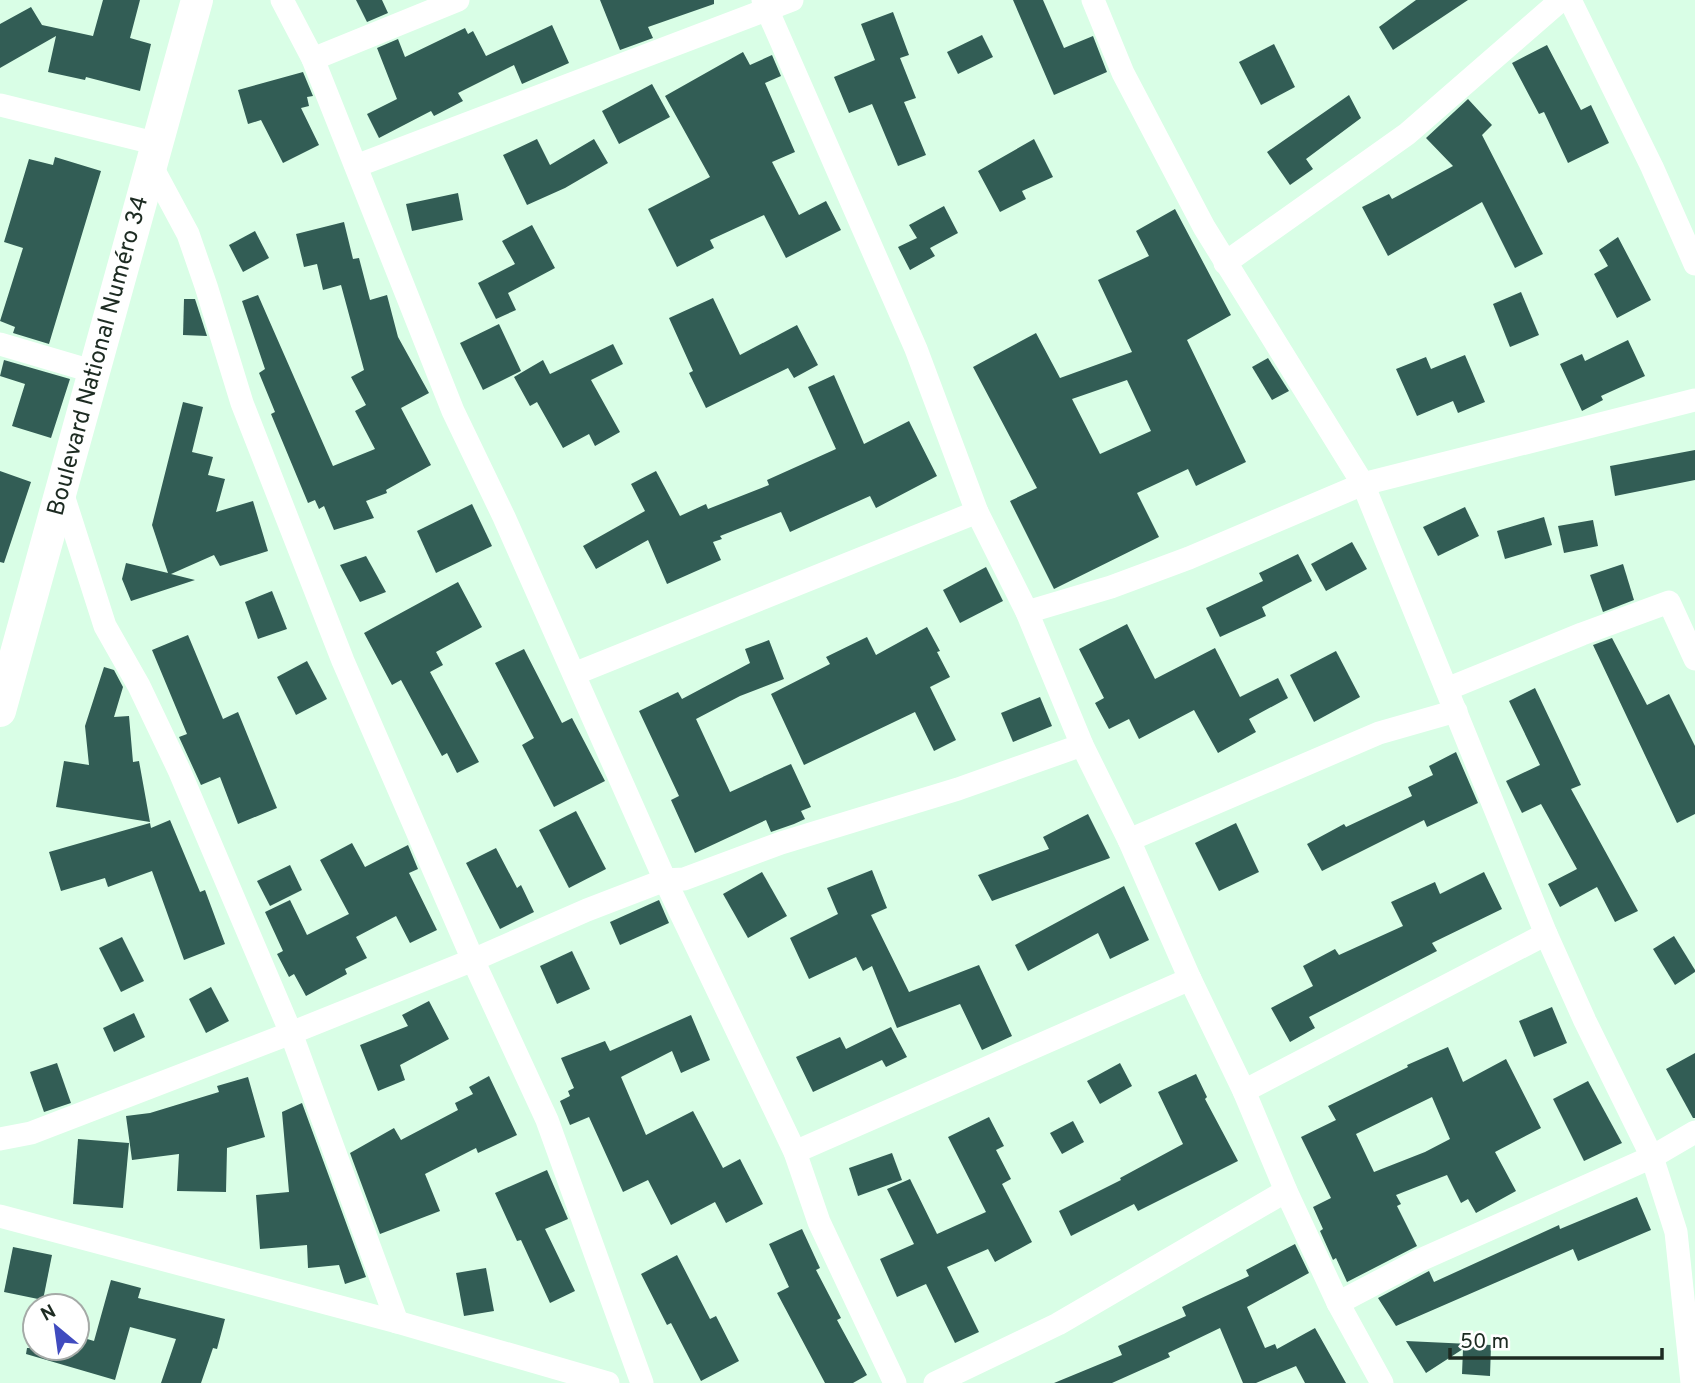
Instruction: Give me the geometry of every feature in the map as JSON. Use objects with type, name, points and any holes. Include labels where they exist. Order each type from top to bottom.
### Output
[{"type":"main road","name":"Boulevard National Numéro 34","points":[[0,711],[197,0]]},
{"type":"street","points":[[282,0],[313,59],[453,411],[665,880],[795,1152],[819,1222],[895,1383]]},
{"type":"street","points":[[313,59],[458,0]]},
{"type":"street","points":[[356,166],[765,5],[792,0]]},
{"type":"street","points":[[1093,0],[1123,73],[1225,263],[1363,484],[1546,934],[1585,1021],[1652,1157],[1676,1232],[1692,1383]]},
{"type":"street","points":[[1225,263],[1407,134],[1561,0]]},
{"type":"street","points":[[1570,0],[1652,167],[1695,264]]},
{"type":"street","points":[[765,5],[916,349],[977,512],[1027,612],[1082,745],[1129,839],[1338,1303],[1382,1383]]},
{"type":"street","points":[[0,105],[155,155],[188,234],[242,403],[343,660],[473,960],[547,1120],[642,1383]]},
{"type":"street","points":[[0,344],[95,372]]},
{"type":"street","points":[[1027,612],[1111,587],[1189,558],[1363,484],[1695,400]]},
{"type":"street","points":[[62,492],[104,626],[139,685],[179,770],[291,1033],[397,1322]]},
{"type":"street","points":[[574,674],[977,512]]},
{"type":"street","points":[[1129,839],[1379,733],[1582,634],[1670,602],[1695,659]]},
{"type":"street","points":[[0,1139],[30,1133],[291,1033],[665,880],[684,879],[781,843],[958,789],[1082,745]]},
{"type":"street","points":[[1244,1091],[1546,934]]},
{"type":"street","points":[[795,1152],[1190,979]]},
{"type":"street","points":[[1338,1303],[1418,1261],[1652,1157],[1695,1132]]},
{"type":"street","points":[[935,1383],[1058,1324],[1286,1191]]},
{"type":"street","points":[[0,1216],[397,1322],[608,1383]]},
{"type":"building","points":[[103,0],[140,0],[130,38],[151,44],[140,91],[86,77],[85,80],[48,72],[56,36],[0,68],[0,24],[31,7],[42,25],[93,36]]},
{"type":"building","points":[[356,0],[382,0],[388,13],[367,22]]},
{"type":"building","points":[[600,0],[714,0],[714,4],[648,27],[653,38],[620,50]]},
{"type":"building","points":[[1013,0],[1043,0],[1064,48],[1093,36],[1107,72],[1054,95]]},
{"type":"building","points":[[1416,0],[1468,0],[1393,50],[1379,27]]},
{"type":"building","points":[[893,12],[909,55],[900,58],[916,98],[904,102],[926,155],[898,166],[872,104],[849,113],[834,77],[875,60],[861,24]]},
{"type":"building","points":[[552,25],[569,63],[522,84],[514,65],[458,93],[463,101],[434,116],[431,111],[379,138],[367,114],[397,99],[377,48],[398,39],[405,57],[465,28],[468,34],[473,31],[486,56]]},
{"type":"building","points":[[982,35],[993,57],[958,74],[947,52]]},
{"type":"building","points":[[1274,44],[1295,87],[1261,105],[1239,62]]},
{"type":"building","points":[[1547,45],[1581,110],[1591,105],[1609,143],[1568,163],[1544,112],[1539,114],[1512,63]]},
{"type":"building","points":[[743,52],[750,65],[772,55],[781,76],[765,83],[795,152],[772,162],[799,215],[826,201],[841,230],[786,258],[764,215],[710,240],[714,248],[677,267],[648,209],[710,177],[665,96]]},
{"type":"building","points":[[303,72],[313,96],[307,97],[309,106],[301,108],[319,145],[283,163],[261,120],[248,124],[238,90]]},
{"type":"building","points":[[652,84],[670,117],[619,144],[602,111]]},
{"type":"building","points":[[1349,95],[1361,118],[1306,159],[1313,169],[1290,185],[1267,152]]},
{"type":"building","points":[[1468,99],[1492,125],[1482,135],[1543,254],[1515,268],[1482,202],[1388,256],[1362,207],[1389,194],[1392,199],[1453,166],[1426,138]]},
{"type":"building","points":[[537,139],[550,165],[594,139],[608,163],[565,188],[527,205],[503,155]]},
{"type":"building","points":[[1034,139],[1053,177],[1022,191],[1026,199],[1000,212],[978,171]]},
{"type":"building","points":[[55,157],[101,171],[49,344],[13,333],[15,327],[0,321],[23,248],[4,242],[29,159],[53,165]]},
{"type":"building","points":[[458,193],[463,220],[412,231],[406,204]]},
{"type":"building","points":[[944,206],[958,233],[930,248],[935,256],[910,270],[898,247],[917,238],[909,225]]},
{"type":"building","points":[[1175,209],[1231,315],[1187,340],[1246,462],[1196,486],[1188,469],[1137,493],[1159,537],[1054,589],[1010,501],[1037,488],[973,367],[1036,333],[1060,378],[1132,352],[1098,280],[1149,256],[1136,231]],"holes":[[[1127,380],[1151,431],[1100,454],[1072,399]]]},
{"type":"building","points":[[344,222],[353,259],[359,258],[370,300],[387,295],[398,337],[429,393],[401,408],[431,465],[386,490],[387,493],[366,501],[374,518],[334,530],[324,506],[319,509],[315,500],[308,503],[271,414],[275,412],[259,373],[265,369],[242,301],[258,295],[333,466],[375,449],[355,411],[366,405],[351,377],[364,370],[341,285],[323,290],[317,264],[304,267],[296,234]]},
{"type":"building","points":[[532,225],[555,268],[508,293],[516,310],[496,319],[478,283],[515,264],[502,241]]},
{"type":"building","points":[[255,231],[269,258],[243,272],[229,245]]},
{"type":"building","points":[[1618,237],[1651,300],[1617,318],[1594,274],[1608,266],[1599,250]]},
{"type":"building","points":[[1521,292],[1539,335],[1510,347],[1493,304]]},
{"type":"building","points":[[713,298],[740,355],[797,325],[818,365],[794,378],[788,368],[706,408],[689,373],[693,371],[669,318]]},
{"type":"building","points":[[184,299],[195,299],[207,336],[183,335]]},
{"type":"building","points":[[499,324],[521,371],[483,390],[460,343]]},
{"type":"building","points":[[1628,340],[1645,376],[1601,396],[1603,400],[1582,411],[1560,364],[1582,354],[1585,361]]},
{"type":"building","points":[[613,344],[623,364],[591,380],[620,432],[595,446],[589,434],[563,448],[537,402],[530,406],[514,377],[543,360],[550,374]]},
{"type":"building","points":[[1465,355],[1485,402],[1458,413],[1453,401],[1417,416],[1396,369],[1426,357],[1431,369]]},
{"type":"building","points":[[1268,358],[1289,391],[1272,400],[1252,367]]},
{"type":"building","points":[[4,360],[70,379],[51,438],[12,426],[25,384],[0,376]]},
{"type":"building","points":[[834,375],[864,444],[909,421],[937,476],[876,508],[870,496],[790,532],[781,512],[720,536],[722,539],[713,542],[721,560],[667,584],[648,540],[596,569],[583,546],[645,511],[631,484],[656,471],[680,516],[706,504],[708,509],[769,485],[767,480],[836,449],[808,387]]},
{"type":"building","points":[[183,402],[203,407],[192,452],[213,457],[208,475],[225,479],[216,512],[253,501],[268,551],[220,566],[214,555],[171,574],[195,580],[131,601],[122,579],[126,563],[168,573],[152,525]]},
{"type":"building","points":[[1695,450],[1695,480],[1615,496],[1610,466]]},
{"type":"building","points":[[0,471],[31,482],[4,563],[0,562]]},
{"type":"building","points":[[472,504],[492,546],[436,573],[417,531]]},
{"type":"building","points":[[1465,507],[1479,536],[1438,556],[1423,527]]},
{"type":"building","points":[[1544,517],[1552,545],[1505,559],[1497,531]]},
{"type":"building","points":[[1593,520],[1598,546],[1564,553],[1558,526]]},
{"type":"building","points":[[1352,542],[1367,569],[1326,591],[1311,564]]},
{"type":"building","points":[[1298,554],[1312,581],[1262,607],[1266,616],[1220,637],[1206,608],[1263,581],[1259,573]]},
{"type":"building","points":[[366,556],[386,592],[360,602],[340,565]]},
{"type":"building","points":[[1623,564],[1634,600],[1603,612],[1590,575]]},
{"type":"building","points":[[986,567],[1003,601],[960,623],[943,590]]},
{"type":"building","points":[[458,582],[482,627],[436,652],[443,665],[430,672],[479,762],[457,773],[447,753],[442,756],[401,680],[392,685],[364,633]]},
{"type":"building","points":[[272,591],[287,629],[258,639],[245,602]]},
{"type":"building","points":[[1127,624],[1155,679],[1215,648],[1240,697],[1278,678],[1288,698],[1249,719],[1256,732],[1218,753],[1194,710],[1139,739],[1129,719],[1109,729],[1095,703],[1104,698],[1079,649]]},
{"type":"building","points":[[927,627],[950,677],[930,687],[956,740],[934,751],[915,712],[804,765],[771,694],[830,664],[826,657],[867,637],[876,655]]},
{"type":"building","points":[[188,635],[223,719],[238,712],[277,808],[238,824],[220,777],[201,785],[179,737],[187,734],[152,650]]},
{"type":"building","points":[[1612,638],[1647,705],[1669,694],[1695,746],[1695,814],[1677,823],[1593,645]]},
{"type":"building","points":[[769,640],[784,679],[740,696],[696,719],[730,792],[791,764],[811,807],[801,811],[805,819],[794,824],[771,832],[766,820],[695,853],[671,800],[679,796],[639,711],[678,692],[682,699],[750,663],[745,649]]},
{"type":"building","points":[[524,649],[562,723],[572,718],[605,781],[554,807],[522,745],[534,738],[495,663]]},
{"type":"building","points":[[1336,651],[1360,697],[1314,722],[1290,675]]},
{"type":"building","points":[[307,661],[327,699],[296,715],[277,677]]},
{"type":"building","points":[[104,667],[114,670],[123,687],[114,717],[129,716],[133,762],[139,761],[150,822],[56,807],[64,761],[89,765],[85,726]]},
{"type":"building","points":[[1535,688],[1581,785],[1571,789],[1638,911],[1615,922],[1597,887],[1560,907],[1548,884],[1577,869],[1541,804],[1522,813],[1506,781],[1540,765],[1509,701]]},
{"type":"building","points":[[1040,697],[1052,726],[1013,742],[1001,713]]},
{"type":"building","points":[[1456,752],[1478,803],[1427,827],[1424,820],[1322,871],[1307,844],[1344,824],[1346,827],[1412,796],[1408,787],[1433,775],[1429,766]]},
{"type":"building","points":[[576,811],[606,869],[569,888],[539,830]]},
{"type":"building","points":[[1088,814],[1110,858],[992,901],[978,875],[1049,849],[1043,837]]},
{"type":"building","points":[[170,820],[200,892],[205,890],[225,944],[184,960],[152,871],[108,887],[105,878],[61,891],[49,852],[150,823],[151,828]]},
{"type":"building","points":[[1236,823],[1259,872],[1219,891],[1195,843]]},
{"type":"building","points":[[352,843],[365,867],[408,845],[418,869],[409,873],[437,930],[410,943],[396,916],[356,937],[367,958],[345,969],[347,974],[306,996],[294,974],[289,977],[277,954],[283,951],[265,912],[290,900],[307,935],[349,914],[320,860]]},
{"type":"building","points":[[496,848],[517,888],[521,885],[534,912],[500,929],[466,863]]},
{"type":"building","points":[[290,865],[302,890],[270,906],[257,881]]},
{"type":"building","points":[[872,870],[887,908],[871,915],[909,992],[979,965],[1012,1036],[982,1050],[960,1004],[897,1028],[872,966],[863,971],[856,957],[809,979],[790,938],[838,914],[827,888]]},
{"type":"building","points":[[762,872],[787,916],[748,938],[723,894]]},
{"type":"building","points":[[1484,872],[1502,909],[1432,943],[1437,951],[1309,1017],[1315,1028],[1290,1042],[1271,1008],[1313,986],[1303,966],[1335,949],[1339,955],[1403,926],[1391,902],[1435,882],[1440,894]]},
{"type":"building","points":[[1124,886],[1149,940],[1110,959],[1098,933],[1028,971],[1015,945]]},
{"type":"building","points":[[659,900],[669,923],[620,945],[610,922]]},
{"type":"building","points":[[1674,936],[1695,970],[1675,985],[1653,949]]},
{"type":"building","points":[[122,937],[144,981],[121,992],[99,948]]},
{"type":"building","points":[[572,951],[590,989],[557,1004],[540,966]]},
{"type":"building","points":[[211,987],[229,1021],[206,1033],[189,999]]},
{"type":"building","points":[[429,1001],[449,1039],[400,1065],[405,1080],[378,1091],[360,1045],[408,1026],[402,1015]]},
{"type":"building","points":[[1552,1007],[1567,1043],[1534,1057],[1519,1021]]},
{"type":"building","points":[[134,1013],[145,1037],[114,1052],[103,1028]]},
{"type":"building","points":[[691,1015],[710,1060],[681,1073],[672,1051],[621,1077],[646,1135],[693,1111],[723,1168],[740,1159],[763,1204],[726,1223],[715,1202],[671,1225],[648,1180],[623,1192],[589,1117],[570,1125],[560,1101],[570,1096],[568,1091],[574,1088],[561,1058],[605,1041],[610,1051]]},
{"type":"building","points":[[891,1027],[907,1057],[886,1067],[882,1060],[813,1092],[796,1057],[840,1037],[846,1049]]},
{"type":"building","points":[[1448,1047],[1463,1082],[1506,1059],[1541,1128],[1495,1152],[1516,1191],[1476,1213],[1468,1199],[1461,1203],[1447,1175],[1396,1195],[1401,1204],[1397,1206],[1417,1246],[1347,1282],[1320,1231],[1323,1229],[1313,1207],[1331,1198],[1301,1137],[1336,1120],[1328,1106],[1408,1067],[1407,1065]],"holes":[[[1432,1097],[1450,1139],[1374,1172],[1356,1134]]]},
{"type":"building","points":[[1695,1053],[1695,1118],[1693,1118],[1666,1069]]},
{"type":"building","points":[[57,1063],[71,1103],[44,1112],[30,1072]]},
{"type":"building","points":[[1120,1063],[1132,1086],[1100,1104],[1087,1081]]},
{"type":"building","points":[[1196,1074],[1207,1097],[1205,1099],[1238,1161],[1138,1211],[1134,1204],[1071,1236],[1059,1211],[1121,1180],[1120,1178],[1183,1144],[1158,1092]]},
{"type":"building","points":[[489,1076],[517,1135],[478,1153],[476,1148],[425,1174],[440,1211],[380,1234],[350,1153],[394,1128],[401,1140],[458,1110],[455,1103],[473,1094],[469,1087]]},
{"type":"building","points":[[248,1077],[265,1137],[227,1148],[226,1192],[177,1191],[179,1154],[132,1160],[126,1116],[150,1113],[219,1092],[217,1086]]},
{"type":"building","points":[[1588,1081],[1622,1143],[1584,1161],[1553,1099]]},
{"type":"building","points":[[302,1103],[366,1277],[345,1284],[339,1265],[308,1268],[307,1245],[260,1249],[256,1195],[289,1192],[282,1112]]},
{"type":"building","points":[[989,1117],[1004,1146],[996,1150],[1011,1179],[1002,1184],[1032,1242],[995,1262],[988,1249],[947,1267],[979,1332],[955,1343],[926,1284],[897,1297],[880,1259],[914,1244],[887,1189],[910,1179],[937,1234],[986,1212],[948,1137]]},
{"type":"building","points":[[1073,1121],[1084,1142],[1062,1154],[1050,1133]]},
{"type":"building","points":[[78,1139],[129,1143],[123,1208],[73,1204]]},
{"type":"building","points":[[892,1153],[902,1180],[858,1196],[849,1168]]},
{"type":"building","points":[[547,1170],[568,1219],[545,1229],[575,1291],[550,1303],[521,1240],[517,1241],[495,1193]]},
{"type":"building","points":[[1637,1197],[1651,1230],[1578,1261],[1573,1249],[1396,1326],[1378,1298],[1429,1271],[1434,1282],[1559,1225],[1560,1229]]},
{"type":"building","points":[[802,1229],[820,1268],[816,1270],[841,1318],[837,1320],[867,1375],[853,1383],[825,1383],[777,1293],[789,1287],[769,1244]]},
{"type":"building","points":[[1295,1244],[1309,1273],[1247,1307],[1265,1348],[1275,1344],[1277,1349],[1315,1328],[1346,1383],[1305,1383],[1296,1366],[1256,1383],[1243,1383],[1220,1328],[1168,1353],[1170,1357],[1112,1383],[1054,1383],[1122,1355],[1118,1346],[1186,1316],[1182,1307],[1249,1276],[1246,1270]]},
{"type":"building","points":[[13,1247],[52,1255],[45,1292],[21,1292],[21,1295],[4,1292]]},
{"type":"building","points":[[677,1255],[710,1319],[716,1316],[739,1361],[701,1381],[671,1323],[667,1325],[641,1274]]},
{"type":"building","points":[[486,1268],[494,1311],[464,1316],[456,1273]]},
{"type":"building","points":[[111,1280],[141,1288],[138,1298],[225,1319],[217,1349],[213,1348],[201,1383],[161,1383],[176,1339],[130,1327],[115,1380],[53,1362],[91,1362],[91,1340],[94,1341]]},
{"type":"building","points":[[1406,1341],[1491,1345],[1490,1376],[1462,1374],[1463,1349],[1426,1373]]}]
